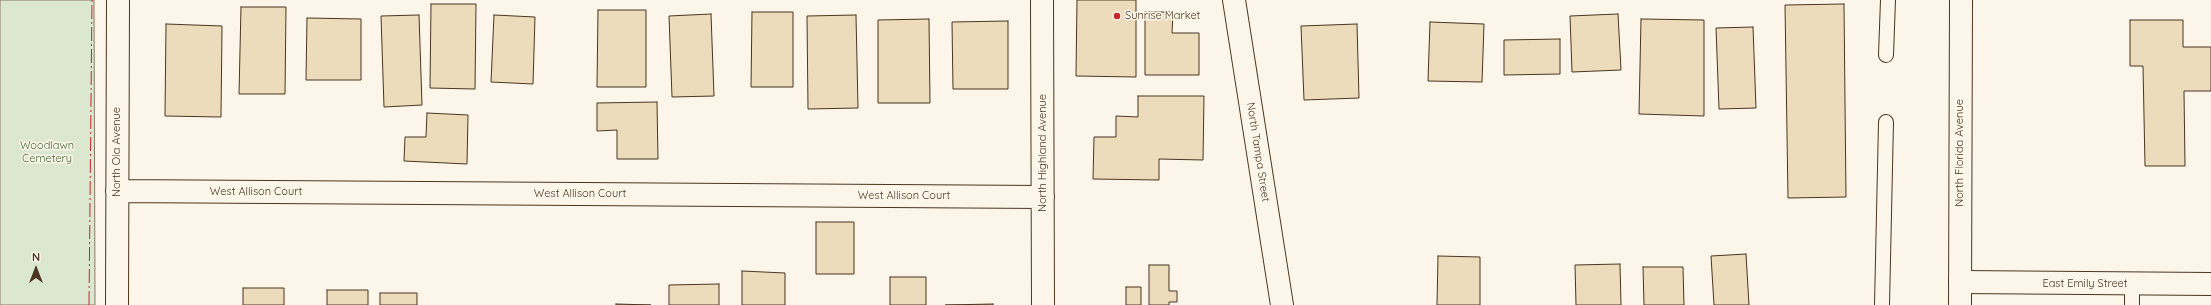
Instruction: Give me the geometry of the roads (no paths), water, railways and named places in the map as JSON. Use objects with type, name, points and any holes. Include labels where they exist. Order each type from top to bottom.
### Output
[{"type":"street","name":"North Ola Avenue","points":[[116,305],[118,0]]},
{"type":"street","name":"North Highland Avenue","points":[[1042,0],[1043,305]]},
{"type":"street","name":"North Tampa Street","points":[[1234,0],[1282,305]]},
{"type":"street","name":"North Florida Avenue","points":[[1960,305],[1961,0]]},
{"type":"street","name":"West Allison Court","points":[[117,192],[1043,197]]},
{"type":"street","name":"East Emily Street","points":[[1960,282],[2132,294],[2211,284]]},
{"type":"lane","points":[[1886,55],[1888,0]]},
{"type":"lane","points":[[1882,305],[1886,122]]},
{"type":"place","name":"Sunrise Market","points":[[1117,16]]},
{"type":"park label","name":"Woodlawn Cemetery","points":[[47,152]]}]
